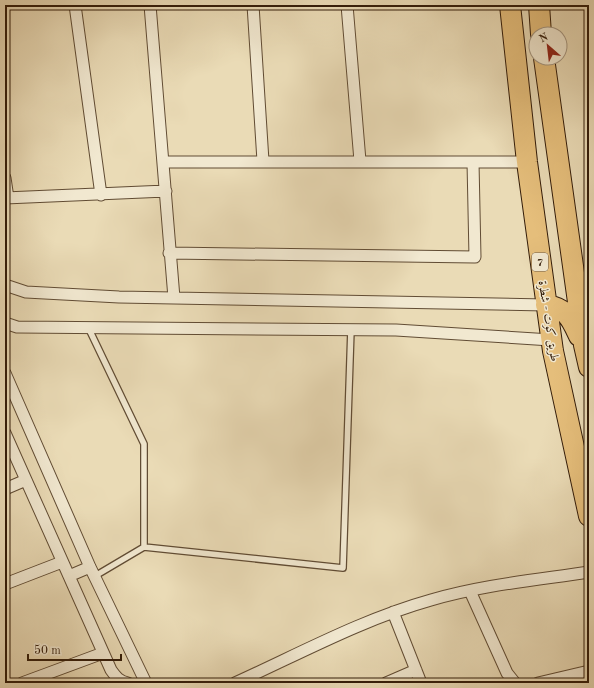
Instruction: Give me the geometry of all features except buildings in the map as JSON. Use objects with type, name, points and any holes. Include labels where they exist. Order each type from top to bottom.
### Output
[{"type":"highway","name":"طريق كوت - شطرة","points":[[510,5],[526,162],[551,340],[589,516]]},
{"type":"highway","points":[[539,5],[540,26]]},
{"type":"highway","points":[[545,66],[584,345],[589,367]]},
{"type":"highway","points":[[546,305],[556,307],[564,311],[584,345]]},
{"type":"street","points":[[75,5],[101,195]]},
{"type":"street","points":[[150,5],[166,191],[169,253],[174,298]]},
{"type":"street","points":[[253,5],[263,161]]},
{"type":"street","points":[[347,5],[360,161]]},
{"type":"street","points":[[163,162],[526,162]]},
{"type":"street","points":[[169,253],[475,257],[473,162]]},
{"type":"street","points":[[5,178],[7,198],[166,191]]},
{"type":"street","points":[[5,285],[26,292],[174,298],[546,305]]},
{"type":"street","points":[[5,323],[17,327],[396,330],[551,340]]},
{"type":"street","points":[[5,373],[142,682]]},
{"type":"street","points":[[5,433],[103,653],[116,676],[122,681],[128,683]]},
{"type":"street","points":[[5,489],[26,480]]},
{"type":"street","points":[[5,584],[62,562]]},
{"type":"street","points":[[69,576],[92,572]]},
{"type":"street","points":[[235,683],[393,612],[431,600],[470,591],[589,572]]},
{"type":"street","points":[[470,591],[507,673],[515,683]]},
{"type":"street","points":[[393,612],[421,683]]},
{"type":"street","points":[[22,683],[103,653]]},
{"type":"street","points":[[386,683],[416,670]]},
{"type":"street","points":[[538,683],[589,671]]},
{"type":"lane","points":[[88,327],[144,444],[144,547]]},
{"type":"lane","points":[[92,572],[144,547],[343,568],[351,329]]}]
